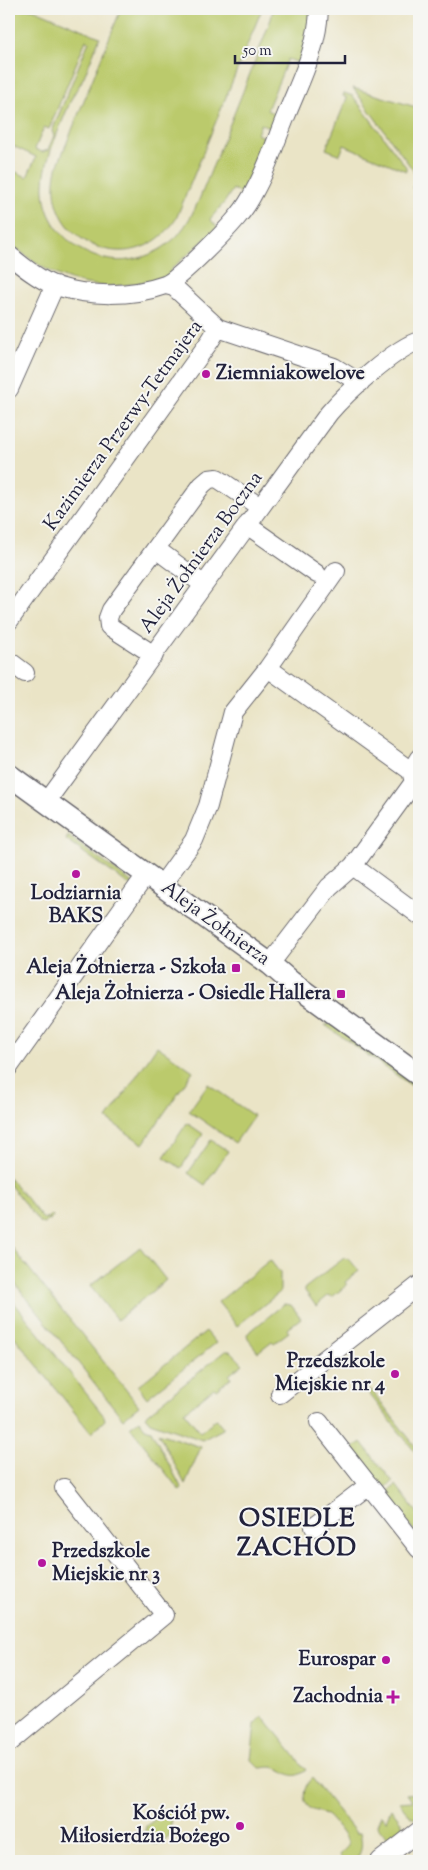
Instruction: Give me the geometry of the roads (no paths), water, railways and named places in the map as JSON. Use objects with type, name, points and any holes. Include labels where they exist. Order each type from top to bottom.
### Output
[{"type":"street","points":[[9,255],[22,266],[55,285],[103,295],[166,285],[188,267],[240,214],[256,189],[313,49],[319,24],[319,9]]},
{"type":"street","points":[[9,389],[55,285]]},
{"type":"street","points":[[166,285],[174,288],[218,328]]},
{"type":"street","name":"Kazimierza Przerwy-Tetmajera","points":[[9,621],[218,328],[334,367],[360,383]]},
{"type":"street","name":"Aleja Żołnierza Boczna","points":[[46,802],[342,397],[414,343]]},
{"type":"street","points":[[154,655],[110,626],[108,618],[111,610],[202,485],[209,479],[217,478],[260,507]]},
{"type":"street","points":[[247,525],[317,574]]},
{"type":"street","points":[[156,549],[204,585]]},
{"type":"street","points":[[9,1067],[154,880],[194,840],[208,806],[233,712],[268,668],[336,571]]},
{"type":"street","points":[[9,662],[25,673]]},
{"type":"street","points":[[268,668],[415,764],[414,782],[353,866],[329,887],[270,964]]},
{"type":"street","name":"Aleja Żołnierza","points":[[9,775],[270,964],[291,982],[419,1075]]},
{"type":"street","points":[[353,866],[419,915]]},
{"type":"street","points":[[280,1394],[419,1285]]},
{"type":"street","points":[[319,1422],[419,1548]]},
{"type":"street","points":[[314,1527],[369,1485]]},
{"type":"street","points":[[9,1743],[164,1615],[64,1488]]},
{"type":"street","points":[[380,1861],[419,1831]]},
{"type":"place","name":"Ziemniakowelove","points":[[206,374]]},
{"type":"place","name":"Lodziarnia BAKS","points":[[76,874]]},
{"type":"place","name":"Aleja Żołnierza - Szkoła","points":[[236,968]]},
{"type":"place","name":"Aleja Żołnierza - Osiedle Hallera","points":[[341,994]]},
{"type":"place","name":"Przedszkole Miejskie nr 4","points":[[395,1374]]},
{"type":"place","name":"Przedszkole Miejskie nr 3","points":[[42,1563]]},
{"type":"place","name":"Eurospar","points":[[386,1660]]},
{"type":"place","name":"Zachodnia","points":[[393,1697]]},
{"type":"place","name":"Kościół pw. Miłosierdzia Bożego","points":[[240,1826]]},
{"type":"district","name":"OSIEDLE ZACHÓD","points":[[297,1534]]}]
